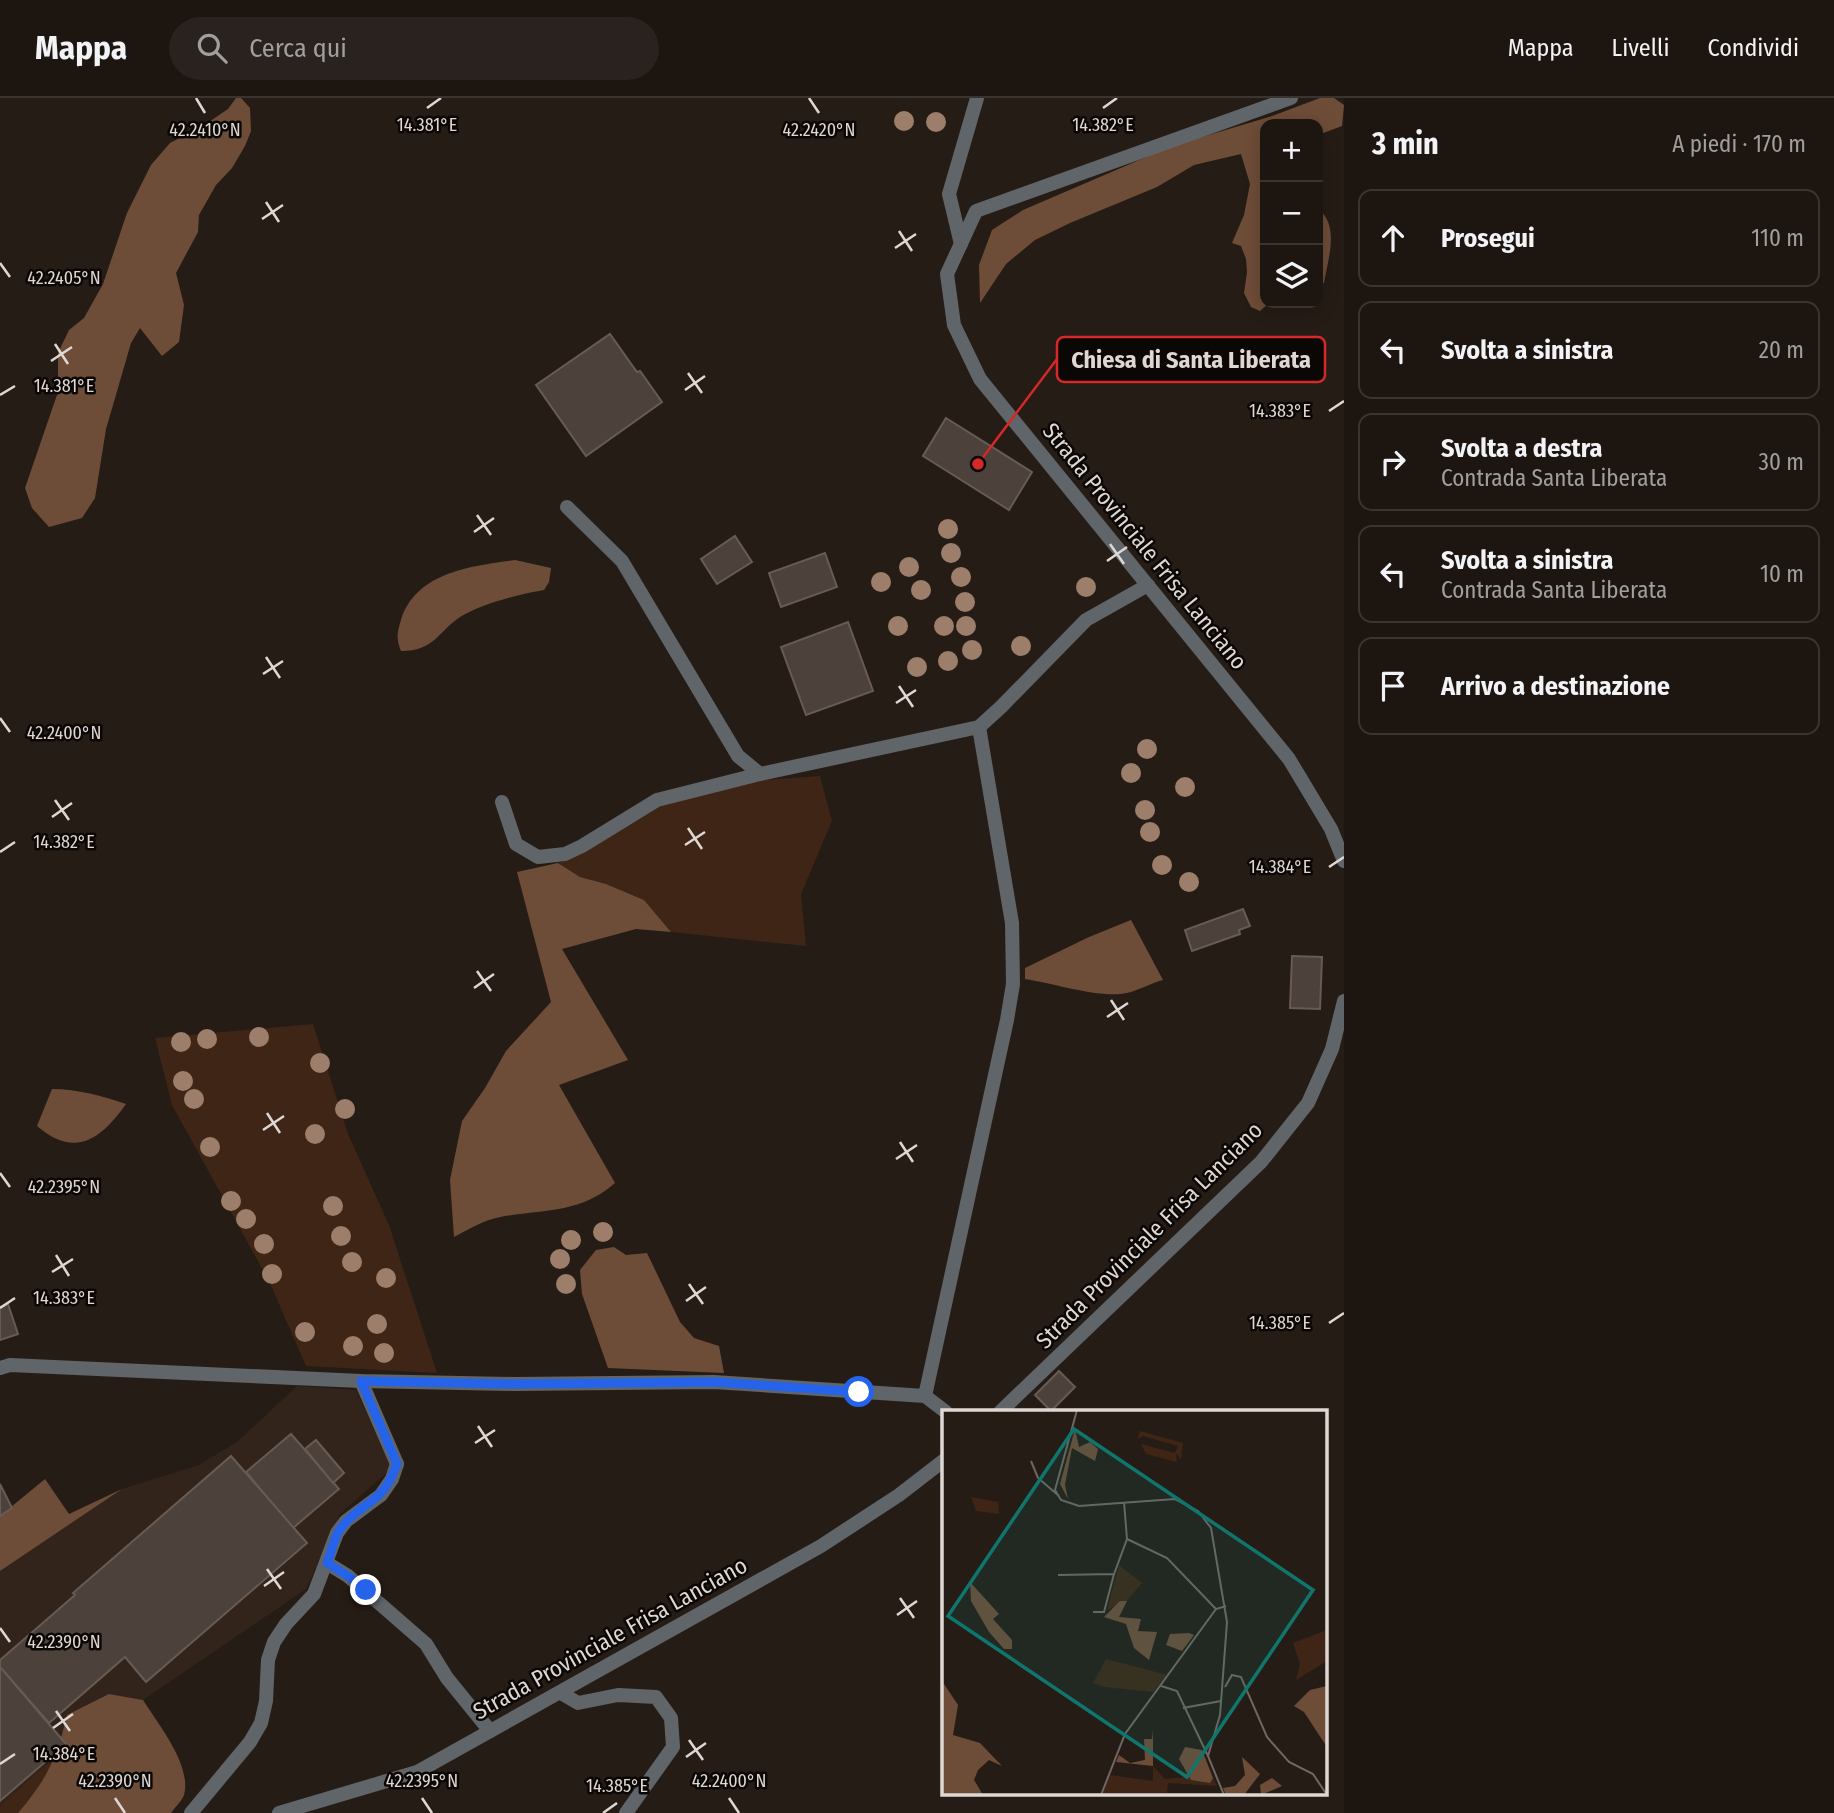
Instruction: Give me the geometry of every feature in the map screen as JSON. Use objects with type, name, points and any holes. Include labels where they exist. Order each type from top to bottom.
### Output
[{"type":"street","points":[[961,244],[948,194],[977,98]]},
{"type":"street","name":"Strada Provinciale Frisa Lanciano","points":[[1291,98],[976,211],[947,274],[954,325],[980,379],[1289,758],[1331,829],[1344,861]]},
{"type":"street","points":[[567,508],[622,561],[738,756],[760,775]]},
{"type":"street","points":[[502,803],[516,844],[538,857],[565,854],[656,800],[979,727],[1086,620],[1148,585]]},
{"type":"street","points":[[925,1396],[1013,984],[1012,923],[979,727]]},
{"type":"street","name":"Strada Provinciale Frisa Lanciano","points":[[1002,1410],[1261,1162],[1308,1103],[1332,1049],[1344,1001]]},
{"type":"street","points":[[0,1368],[10,1365],[361,1381],[515,1384],[714,1382],[925,1396],[943,1410]]},
{"type":"street","points":[[191,1813],[250,1742],[261,1723],[266,1701],[268,1660],[274,1642],[286,1624],[314,1594],[337,1533],[346,1521],[381,1495],[392,1479],[397,1464],[361,1381]]},
{"type":"street","name":"Strada Provinciale Frisa Lanciano","points":[[279,1813],[417,1772],[821,1546],[899,1495],[942,1462]]},
{"type":"street","points":[[327,1563],[348,1576],[426,1644],[447,1678],[490,1731]]},
{"type":"street","points":[[561,1693],[578,1703],[618,1695],[656,1697],[671,1718],[673,1747],[626,1813]]},
{"type":"shaded area","points":[[236,98],[241,98],[250,108],[251,131],[232,168],[216,185],[199,215],[198,232],[176,273],[184,305],[179,342],[162,356],[140,328],[131,343],[106,429],[95,498],[82,518],[49,527],[32,508],[25,488],[58,392],[58,353],[69,330],[84,318],[103,284],[127,213],[151,165],[170,143],[228,109]]},
{"type":"shaded area","points":[[1320,98],[1334,98],[1344,105],[1342,126],[1323,133],[1323,119],[1262,119]]},
{"type":"shaded area","points":[[1260,120],[1260,308],[1263,308],[1260,311],[1251,307],[1244,293],[1246,259],[1241,246],[1232,243],[1244,215],[1250,184],[1241,154],[1194,165],[1157,187],[1035,240],[1006,264],[980,303],[979,265],[992,230],[1023,210],[1172,146]]},
{"type":"shaded area","points":[[1323,214],[1331,233],[1323,284]]},
{"type":"shaded area","points":[[515,560],[551,568],[549,582],[544,590],[478,608],[460,617],[421,648],[401,651],[398,636],[401,620],[408,604],[419,591],[447,574]]},
{"type":"shaded area","points":[[820,776],[832,821],[801,894],[806,946],[671,932],[644,900],[606,884],[580,877],[558,863],[588,850],[671,800],[751,781]]},
{"type":"shaded area","points":[[558,863],[580,877],[606,884],[644,900],[671,932],[636,929],[562,949],[628,1060],[559,1085],[615,1183],[602,1193],[575,1205],[494,1218],[454,1237],[450,1180],[462,1121],[506,1051],[551,1002],[517,872]]},
{"type":"shaded area","points":[[1131,920],[1163,980],[1131,992],[1104,994],[1025,979],[1025,968]]},
{"type":"shaded area","points":[[313,1024],[348,1134],[389,1225],[437,1373],[306,1366],[269,1281],[172,1105],[155,1038]]},
{"type":"shaded area","points":[[52,1089],[71,1090],[126,1104],[97,1135],[75,1143],[63,1141],[37,1126]]},
{"type":"shaded area","points":[[614,1247],[626,1255],[647,1253],[680,1322],[694,1338],[719,1346],[724,1373],[608,1368],[582,1294],[580,1270],[596,1250]]},
{"type":"shaded area","points":[[297,1386],[356,1390],[392,1468],[340,1514],[306,1589],[143,1700],[109,1694],[56,1756],[0,1806],[0,1571],[122,1489],[199,1465],[237,1442]]},
{"type":"shaded area","points":[[45,1479],[69,1514],[122,1489],[0,1571],[0,1516]]},
{"type":"shaded area","points":[[109,1694],[143,1700],[157,1721],[172,1745],[183,1771],[184,1795],[180,1802],[171,1813],[18,1813],[50,1767],[67,1715]]},
{"type":"shaded area","points":[[56,1756],[40,1787],[18,1813],[0,1813],[0,1806]]},
{"type":"building","points":[[610,334],[662,402],[586,456],[536,385]]},
{"type":"building","points":[[946,418],[1032,472],[1009,510],[923,456]]},
{"type":"building","points":[[735,536],[752,562],[717,584],[701,559]]},
{"type":"building","points":[[825,553],[837,587],[781,607],[769,573]]},
{"type":"building","points":[[848,622],[873,691],[806,715],[781,647]]},
{"type":"building","points":[[1243,909],[1250,926],[1239,930],[1240,934],[1192,951],[1185,930]]},
{"type":"building","points":[[1292,956],[1322,957],[1320,1009],[1290,1008]]},
{"type":"building","points":[[8,1304],[18,1334],[0,1340],[0,1307]]},
{"type":"building","points":[[1059,1371],[1075,1387],[1052,1410],[1035,1395]]},
{"type":"building","points":[[291,1434],[339,1489],[293,1528],[246,1472]]},
{"type":"building","points":[[316,1440],[344,1473],[333,1483],[305,1449]]},
{"type":"building","points":[[231,1456],[307,1543],[146,1682],[125,1657],[49,1723],[0,1667],[0,1660]]},
{"type":"building","points":[[0,1484],[12,1508],[0,1516]]},
{"type":"building","points":[[0,1667],[66,1744],[0,1801]]},
{"type":"place","name":"Chiesa di Santa Liberata","points":[[978,464]]},
{"type":"route","points":[[366,1590],[327,1563],[337,1533],[346,1521],[381,1495],[392,1479],[397,1464],[361,1381],[515,1384],[714,1382],[859,1392]]}]
